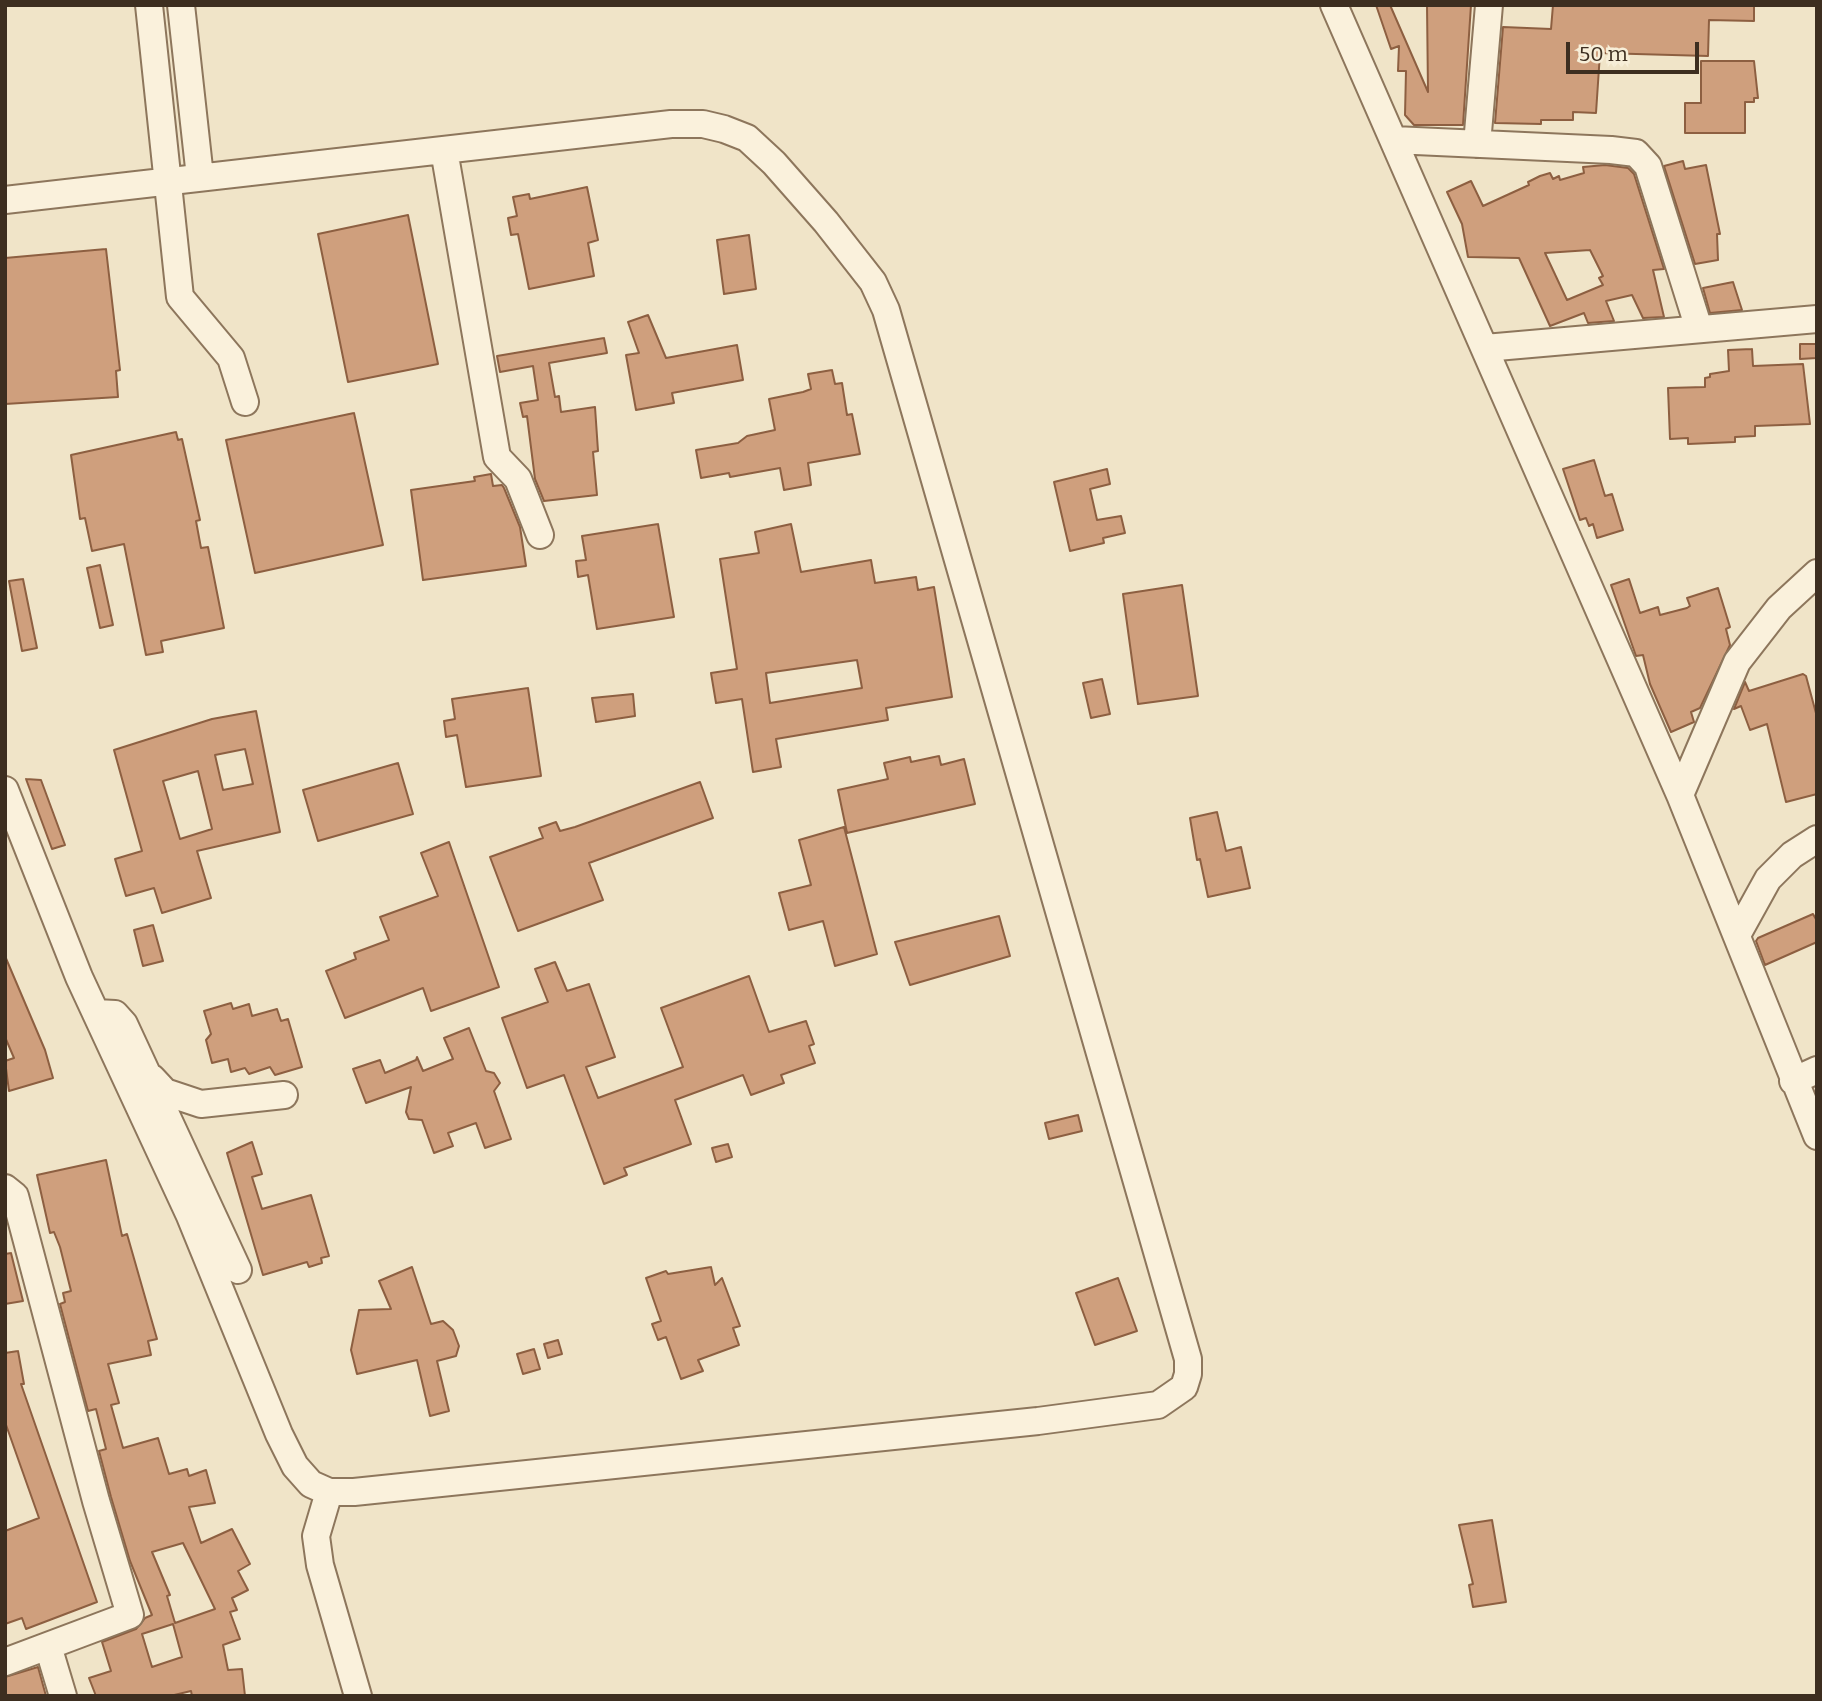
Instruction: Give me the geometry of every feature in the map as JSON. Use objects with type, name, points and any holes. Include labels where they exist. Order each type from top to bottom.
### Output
[{"type":"street","points":[[149,5],[180,297],[231,358],[245,402]]},
{"type":"street","points":[[181,5],[200,177]]},
{"type":"street","points":[[1334,5],[1680,795],[1737,935],[1805,1075],[1817,1136]]},
{"type":"street","points":[[1477,144],[1489,5]]},
{"type":"street","points":[[5,200],[671,124],[703,124],[724,129],[747,138],[774,163],[826,222],[873,282],[887,310],[1188,1359],[1188,1374],[1184,1387],[1158,1405],[1136,1409],[368,1491],[329,1492],[311,1483],[303,1475],[279,1434],[190,1216],[96,1013],[5,790]]},
{"type":"street","points":[[1394,140],[1636,153],[1648,166],[1699,329]]},
{"type":"street","points":[[444,149],[497,457],[518,479],[540,535]]},
{"type":"street","points":[[1485,348],[1817,319]]},
{"type":"street","points":[[1680,795],[1737,663],[1779,608],[1817,573]]},
{"type":"street","points":[[1737,935],[1768,879],[1793,855],[1817,839]]},
{"type":"street","points":[[96,1013],[118,1017],[238,1270]]},
{"type":"street","points":[[146,1072],[164,1092],[201,1104],[284,1095]]},
{"type":"street","points":[[5,1188],[15,1196],[96,1501],[130,1606],[130,1615],[121,1620],[5,1662]]},
{"type":"street","points":[[329,1492],[316,1536],[320,1565],[358,1696]]},
{"type":"street","points":[[48,1646],[63,1696]]},
{"type":"building","points":[[1376,5],[1390,5],[1428,92],[1427,5],[1471,5],[1463,125],[1414,125],[1405,115],[1406,71],[1398,71],[1399,46],[1391,49]]},
{"type":"building","points":[[1553,5],[1754,5],[1754,21],[1709,20],[1708,56],[1600,53],[1596,113],[1573,112],[1573,120],[1541,120],[1541,124],[1495,123],[1503,27],[1551,29]]},
{"type":"building","points":[[1701,61],[1754,61],[1758,98],[1754,98],[1754,102],[1745,102],[1745,133],[1685,133],[1685,103],[1701,103]]},
{"type":"building","points":[[1683,161],[1685,169],[1706,165],[1720,234],[1717,234],[1718,260],[1695,264],[1664,166]]},
{"type":"building","points":[[1605,165],[1628,168],[1634,174],[1664,269],[1653,270],[1664,317],[1643,318],[1632,295],[1606,301],[1614,321],[1588,323],[1584,313],[1550,326],[1519,258],[1468,257],[1462,224],[1447,192],[1471,181],[1483,206],[1529,185],[1528,182],[1540,176],[1550,173],[1553,179],[1559,176],[1560,180],[1584,173],[1583,167]],"holes":[[[1590,250],[1603,276],[1599,278],[1603,285],[1567,300],[1545,253]]]},
{"type":"building","points":[[587,187],[598,240],[588,243],[594,276],[529,289],[518,234],[511,235],[508,218],[517,216],[513,197],[529,194],[530,199]]},
{"type":"building","points":[[408,215],[438,364],[348,382],[318,234]]},
{"type":"building","points":[[749,235],[756,289],[724,294],[717,240]]},
{"type":"building","points":[[106,249],[120,370],[116,371],[118,397],[5,404],[5,258]]},
{"type":"building","points":[[1733,282],[1742,310],[1710,313],[1703,288]]},
{"type":"building","points":[[648,315],[666,358],[737,345],[743,380],[672,393],[674,403],[636,410],[626,355],[639,353],[628,322]]},
{"type":"building","points":[[604,338],[607,353],[549,363],[555,397],[559,396],[561,412],[595,407],[598,451],[593,452],[597,495],[544,501],[535,479],[527,416],[523,417],[520,403],[538,400],[533,366],[500,372],[497,356]]},
{"type":"building","points":[[1800,344],[1817,344],[1817,358],[1800,359]]},
{"type":"building","points":[[1752,349],[1753,366],[1803,364],[1810,424],[1755,426],[1755,436],[1735,437],[1735,442],[1688,444],[1688,438],[1670,439],[1668,388],[1705,387],[1705,378],[1710,377],[1710,374],[1729,371],[1728,350]]},
{"type":"building","points":[[832,370],[835,384],[842,383],[847,415],[852,414],[860,454],[808,463],[811,485],[784,490],[780,468],[730,477],[729,473],[701,478],[696,450],[738,443],[747,436],[775,430],[769,399],[811,389],[808,374]]},
{"type":"building","points":[[354,413],[383,545],[255,573],[226,440]]},
{"type":"building","points":[[176,432],[178,440],[182,439],[200,520],[196,521],[201,548],[208,547],[224,628],[161,641],[163,652],[146,655],[124,544],[92,551],[85,518],[80,519],[71,455]]},
{"type":"building","points":[[1594,460],[1605,496],[1612,494],[1623,530],[1597,538],[1593,524],[1589,526],[1586,518],[1580,520],[1563,469]]},
{"type":"building","points":[[1107,469],[1110,484],[1090,489],[1097,520],[1121,516],[1125,533],[1103,538],[1104,543],[1070,551],[1054,482]]},
{"type":"building","points":[[491,474],[493,486],[502,485],[504,488],[520,527],[526,566],[423,580],[411,490],[475,481],[474,477]]},
{"type":"building","points":[[658,524],[674,617],[597,629],[588,575],[578,577],[576,561],[586,560],[582,536]]},
{"type":"building","points":[[791,524],[801,572],[871,560],[875,583],[916,577],[918,590],[934,587],[952,697],[886,708],[888,720],[776,739],[781,767],[753,772],[742,699],[716,703],[711,673],[737,669],[720,559],[759,553],[755,532]],"holes":[[[857,660],[862,688],[770,703],[766,673]]]},
{"type":"building","points":[[100,565],[113,625],[100,628],[87,568]]},
{"type":"building","points":[[23,579],[37,648],[22,651],[9,581]]},
{"type":"building","points":[[1629,579],[1640,613],[1658,607],[1660,615],[1687,608],[1690,606],[1687,598],[1718,588],[1730,627],[1726,629],[1730,645],[1700,708],[1691,712],[1694,722],[1671,732],[1650,684],[1643,655],[1636,656],[1611,585]]},
{"type":"building","points":[[1182,585],[1198,696],[1138,704],[1123,594]]},
{"type":"building","points":[[1803,674],[1806,676],[1817,717],[1817,794],[1786,802],[1767,724],[1750,730],[1741,706],[1734,709],[1745,682],[1749,691]]},
{"type":"building","points":[[1102,679],[1110,714],[1091,718],[1083,683]]},
{"type":"building","points":[[528,688],[541,776],[466,787],[457,735],[446,737],[444,721],[455,719],[452,699]]},
{"type":"building","points":[[633,694],[635,716],[596,722],[592,698]]},
{"type":"building","points":[[256,711],[280,832],[197,851],[211,898],[162,913],[154,888],[126,896],[115,859],[142,851],[114,750],[212,719]],"holes":[[[245,749],[253,784],[223,790],[215,755]],[[198,771],[212,829],[180,839],[163,781]]]},
{"type":"building","points":[[939,756],[941,765],[964,759],[975,804],[847,833],[838,790],[888,779],[884,763],[910,757],[911,762]]},
{"type":"building","points":[[398,763],[413,814],[318,841],[303,790]]},
{"type":"building","points":[[26,779],[41,780],[65,845],[52,849]]},
{"type":"building","points":[[700,782],[713,818],[589,863],[603,900],[518,931],[490,857],[543,838],[539,828],[556,822],[560,831],[575,827]]},
{"type":"building","points":[[1217,812],[1226,851],[1241,847],[1250,888],[1208,897],[1200,859],[1197,860],[1190,818]]},
{"type":"building","points":[[844,827],[877,954],[835,966],[823,921],[789,930],[779,893],[811,885],[799,840]]},
{"type":"building","points":[[449,842],[499,987],[431,1011],[423,988],[345,1018],[326,971],[356,959],[354,953],[389,940],[380,917],[438,896],[421,853]]},
{"type":"building","points":[[1813,914],[1817,921],[1817,942],[1765,965],[1756,941],[1758,938]]},
{"type":"building","points":[[999,916],[1010,956],[910,985],[895,942]]},
{"type":"building","points":[[153,925],[163,961],[143,966],[134,930]]},
{"type":"building","points":[[5,956],[45,1050],[53,1078],[9,1091],[5,1061],[14,1058],[5,1037]]},
{"type":"building","points":[[555,962],[567,991],[589,984],[615,1057],[586,1067],[598,1098],[683,1067],[661,1008],[749,976],[769,1032],[806,1021],[814,1044],[809,1046],[815,1063],[781,1075],[784,1083],[751,1095],[743,1075],[675,1100],[691,1144],[624,1168],[627,1175],[604,1184],[564,1075],[527,1088],[502,1018],[548,1002],[535,969]]},
{"type":"building","points":[[231,1003],[233,1009],[249,1004],[252,1016],[277,1009],[281,1021],[288,1019],[302,1067],[275,1075],[270,1067],[249,1074],[245,1068],[231,1072],[228,1059],[212,1063],[206,1040],[211,1034],[204,1011]]},
{"type":"building","points":[[469,1028],[486,1071],[494,1073],[500,1083],[494,1091],[511,1139],[485,1148],[476,1123],[448,1133],[453,1146],[434,1153],[422,1120],[409,1119],[406,1112],[411,1087],[366,1103],[353,1069],[380,1060],[385,1073],[416,1060],[417,1057],[423,1071],[453,1059],[444,1038]]},
{"type":"building","points":[[1078,1115],[1082,1131],[1049,1139],[1045,1123]]},
{"type":"building","points":[[252,1142],[262,1174],[252,1177],[262,1209],[311,1195],[329,1256],[321,1258],[322,1263],[309,1267],[307,1262],[263,1275],[227,1153]]},
{"type":"building","points":[[728,1144],[732,1157],[716,1162],[712,1148]]},
{"type":"building","points":[[106,1160],[122,1236],[127,1234],[157,1339],[148,1341],[151,1355],[108,1364],[119,1403],[111,1405],[123,1448],[158,1438],[169,1474],[187,1469],[189,1476],[206,1470],[215,1503],[189,1507],[201,1543],[232,1529],[250,1564],[238,1571],[248,1590],[232,1598],[237,1610],[230,1612],[240,1639],[223,1645],[228,1670],[242,1669],[245,1696],[192,1696],[191,1691],[170,1696],[96,1696],[89,1678],[111,1671],[102,1642],[136,1629],[145,1618],[152,1615],[130,1561],[111,1497],[99,1451],[106,1449],[96,1409],[88,1411],[60,1304],[65,1302],[63,1293],[71,1291],[60,1247],[54,1232],[50,1233],[37,1175]],"holes":[[[183,1543],[215,1609],[175,1623],[167,1596],[170,1595],[152,1552]],[[173,1624],[182,1657],[152,1667],[142,1634]]]},
{"type":"building","points":[[11,1253],[23,1301],[5,1304],[5,1254]]},
{"type":"building","points":[[412,1267],[431,1324],[443,1321],[453,1330],[459,1346],[456,1356],[437,1361],[449,1411],[430,1416],[417,1360],[357,1374],[351,1350],[359,1310],[391,1309],[379,1281]]},
{"type":"building","points":[[711,1267],[715,1285],[722,1278],[740,1326],[733,1328],[739,1345],[698,1360],[703,1371],[681,1379],[666,1337],[658,1340],[652,1324],[661,1321],[646,1278],[666,1271],[668,1274]]},
{"type":"building","points":[[1118,1278],[1137,1331],[1095,1345],[1076,1293]]},
{"type":"building","points":[[558,1340],[562,1354],[548,1358],[544,1344]]},
{"type":"building","points":[[534,1349],[540,1369],[523,1374],[517,1354]]},
{"type":"building","points":[[18,1351],[24,1384],[21,1384],[97,1602],[26,1629],[22,1618],[5,1624],[5,1531],[39,1518],[5,1422],[5,1353]]},
{"type":"building","points":[[1492,1520],[1506,1602],[1473,1607],[1469,1585],[1473,1584],[1459,1525]]},
{"type":"building","points":[[38,1667],[46,1696],[5,1696],[5,1677]]}]
